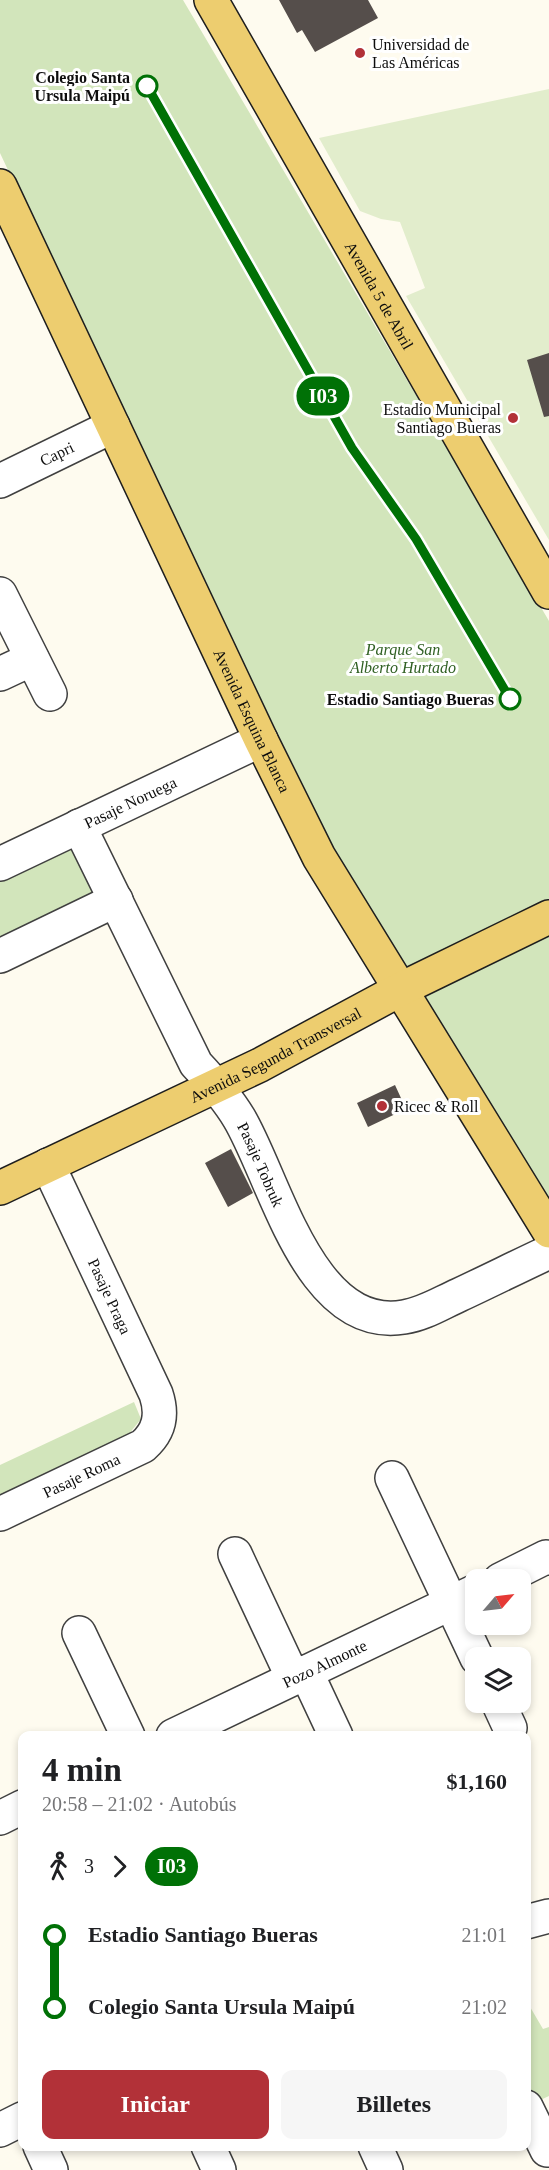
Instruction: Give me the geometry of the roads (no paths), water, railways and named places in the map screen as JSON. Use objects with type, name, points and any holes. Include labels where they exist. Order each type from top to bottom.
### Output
[{"type":"main road","name":"Avenida 5 de Abril","points":[[211,0],[549,592]]},
{"type":"main road","name":"Avenida Esquina Blanca","points":[[0,186],[261,740],[319,857],[549,1231]]},
{"type":"main road","name":"Avenida Segunda Transversal","points":[[0,1188],[216,1086],[310,1039],[401,989],[549,917]]},
{"type":"street","name":"Capri","points":[[0,481],[113,426]]},
{"type":"street","points":[[0,594],[50,694]]},
{"type":"street","points":[[0,674],[32,659]]},
{"type":"street","name":"Pasaje Noruega","points":[[0,864],[261,740]]},
{"type":"street","name":"Pasaje Tobruk","points":[[80,826],[196,1064],[216,1086],[239,1118],[302,1252],[334,1293],[360,1311],[374,1316],[388,1318],[415,1315],[549,1252]]},
{"type":"street","points":[[0,956],[116,900]]},
{"type":"street","name":"Pasaje Praga","points":[[48,1165],[156,1394],[160,1406],[156,1430]]},
{"type":"street","name":"Pasaje Roma","points":[[0,1514],[142,1446],[151,1439],[156,1430]]},
{"type":"street","points":[[392,1478],[463,1597],[474,1647]]},
{"type":"street","points":[[234,1554],[299,1675],[333,1731]]},
{"type":"street","points":[[520,1569],[548,1554]]},
{"type":"street","name":"Pozo Almonte","points":[[183,1731],[463,1597]]},
{"type":"street","points":[[79,1633],[126,1731]]},
{"type":"street","points":[[0,1818],[18,1809]]},
{"type":"street","points":[[531,1921],[549,1916]]},
{"type":"street","points":[[535,2110],[547,2150]]},
{"type":"street","points":[[0,2130],[18,2122]]},
{"type":"street","points":[[42,2151],[51,2170]]},
{"type":"street","points":[[210,2151],[219,2170]]},
{"type":"street","points":[[377,2151],[386,2170]]},
{"type":"place","name":"Universidad de Las Américas","points":[[360,53]]},
{"type":"place","name":"Colegio Santa Ursula Maipú","points":[[147,86]]},
{"type":"place","name":"Estadio Municipal Santiago Bueras","points":[[513,418]]},
{"type":"place","name":"Estadio Santiago Bueras","points":[[510,699]]},
{"type":"place","name":"Ricec & Roll","points":[[382,1106]]},
{"type":"park label","name":"Parque San Alberto Hurtado","points":[[403,658]]}]
